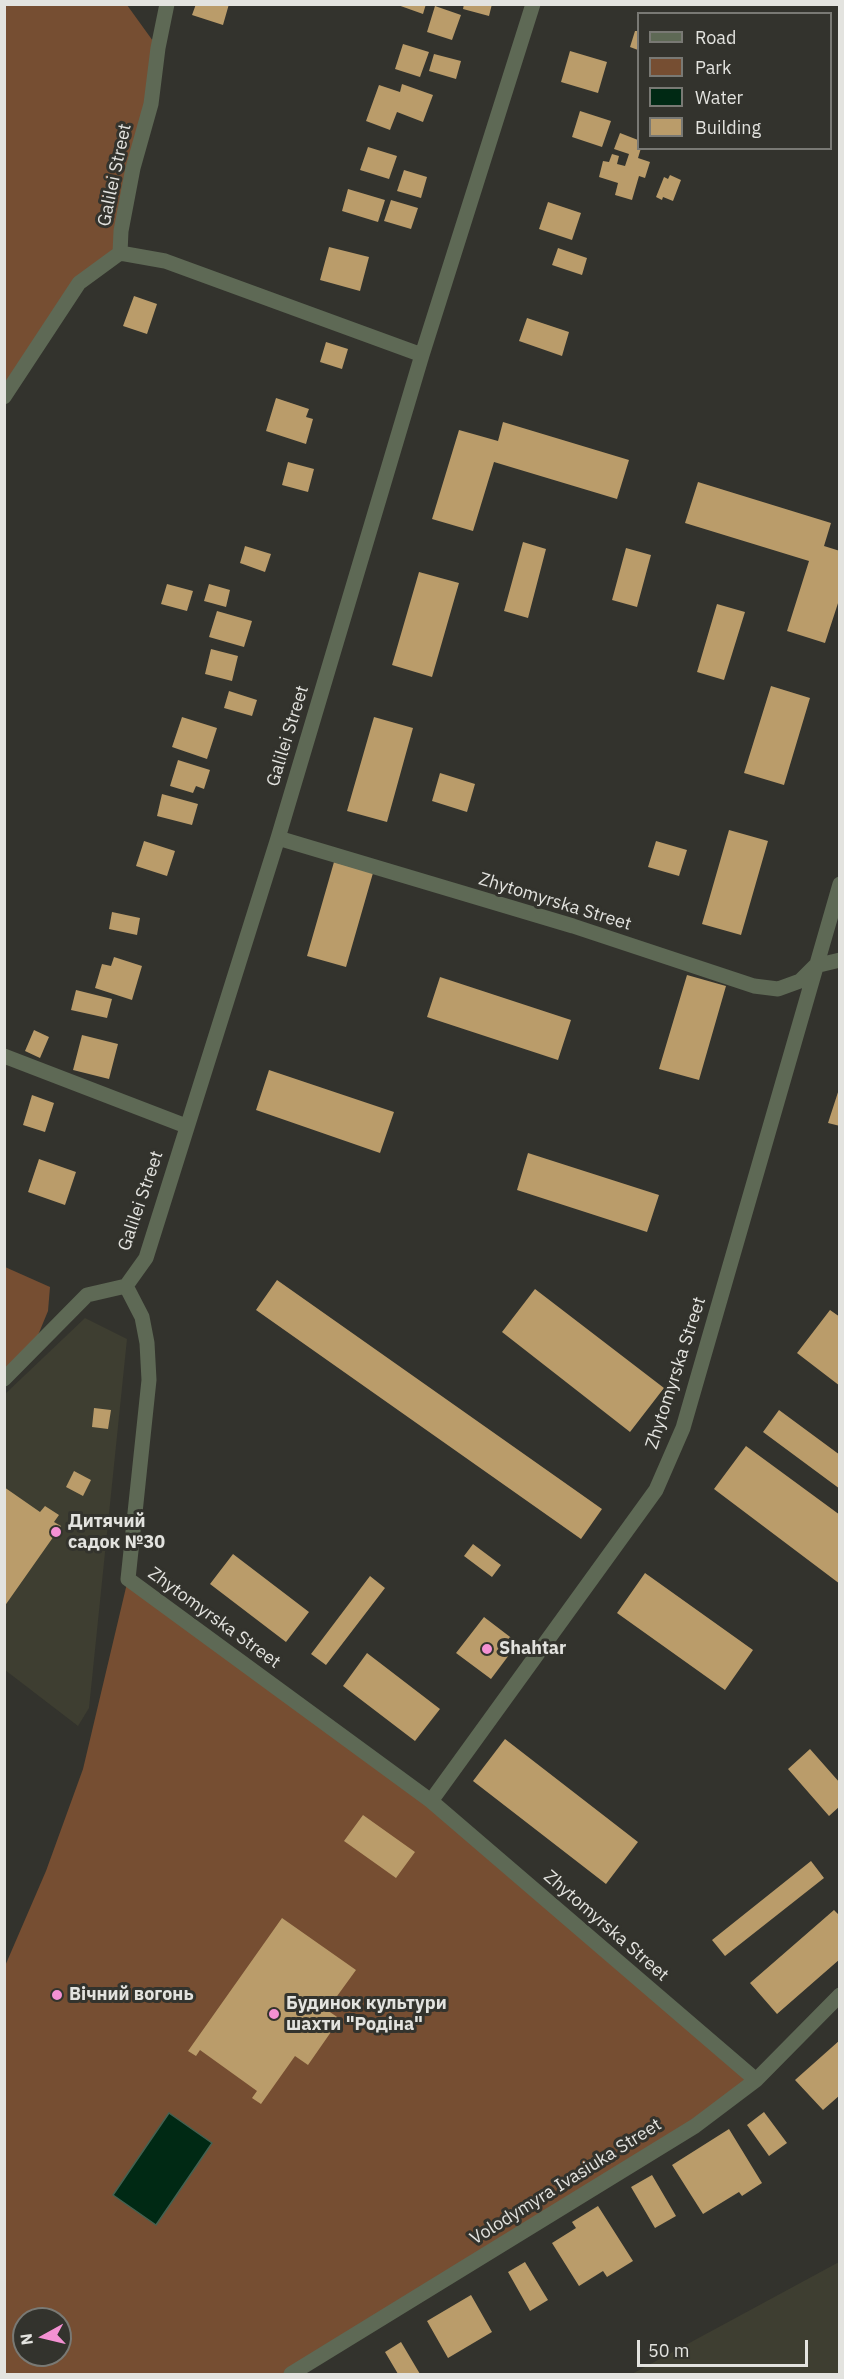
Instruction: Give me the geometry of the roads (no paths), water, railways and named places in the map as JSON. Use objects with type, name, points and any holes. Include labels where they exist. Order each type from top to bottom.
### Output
[{"type":"street","name":"Galilei Street","points":[[167,4],[158,48],[151,104],[133,168],[121,231],[120,253],[165,261],[422,355]]},
{"type":"street","name":"Galilei Street","points":[[126,1286],[146,1258],[278,838],[422,355],[532,4]]},
{"type":"street","points":[[4,397],[79,284],[120,253]]},
{"type":"street","name":"Zhytomyrska Street","points":[[278,838],[573,927],[754,986],[778,988],[800,981],[815,966],[840,960]]},
{"type":"street","name":"Zhytomyrska Street","points":[[431,1801],[656,1490],[683,1428],[840,884]]},
{"type":"street","points":[[4,1056],[186,1126]]},
{"type":"street","points":[[4,1378],[87,1295],[126,1286]]},
{"type":"street","name":"Zhytomyrska Street","points":[[126,1286],[142,1317],[147,1343],[148,1380],[128,1579],[431,1801],[756,2080]]},
{"type":"street","name":"Volodymyra Ivasiuka Street","points":[[291,2374],[695,2126],[756,2080],[840,1995]]},
{"type":"water","points":[[169,2113],[212,2143],[156,2225],[113,2195]]},
{"type":"place","name":"Дитячий садок №30","points":[[56,1532]]},
{"type":"place","name":"Shahtar","points":[[487,1649]]},
{"type":"place","name":"Вічний вогонь","points":[[57,1995]]},
{"type":"place","name":"Будинок культури шахти \"Родіна\"","points":[[274,2014]]}]
